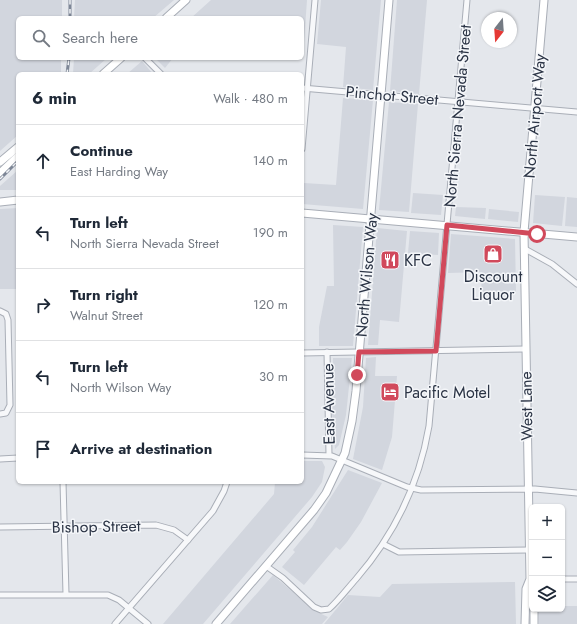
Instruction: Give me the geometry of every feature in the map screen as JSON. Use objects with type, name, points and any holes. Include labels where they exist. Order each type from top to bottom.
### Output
[{"type":"main road","points":[[168,16],[186,0]]},
{"type":"main road","name":"North Wilson Way","points":[[216,624],[314,510],[331,484],[342,460],[352,421],[371,219],[389,0]]},
{"type":"main road","name":"North Airport Way","points":[[524,232],[544,0]]},
{"type":"main road","points":[[105,72],[119,60]]},
{"type":"main road","points":[[0,162],[16,149]]},
{"type":"main road","points":[[0,173],[16,158]]},
{"type":"main road","points":[[2,200],[16,200]]},
{"type":"main road","points":[[304,213],[577,237]]},
{"type":"main road","name":"West Lane","points":[[524,232],[529,550]]},
{"type":"main road","name":"West Lane","points":[[526,624],[526,589],[529,584]]},
{"type":"main road","points":[[534,612],[534,624]]},
{"type":"street","points":[[304,109],[315,0]]},
{"type":"street","name":"North Sierra Nevada Street","points":[[266,566],[283,578],[314,607],[321,610],[329,609],[367,566],[383,544],[403,510],[413,488],[422,460],[428,432],[467,0]]},
{"type":"street","points":[[147,60],[159,72]]},
{"type":"street","name":"Pinchot Street","points":[[305,88],[577,112]]},
{"type":"street","points":[[525,249],[552,264],[577,284]]},
{"type":"street","points":[[0,311],[6,314],[8,320],[10,405],[6,413],[0,414]]},
{"type":"street","points":[[304,353],[526,348]]},
{"type":"street","name":"East Avenue","points":[[327,352],[329,455]]},
{"type":"street","points":[[304,455],[329,455],[413,488],[429,490],[528,489],[577,493]]},
{"type":"street","points":[[0,459],[16,458]]},
{"type":"street","points":[[64,484],[66,594]]},
{"type":"street","points":[[115,624],[218,503],[226,484]]},
{"type":"street","name":"Bishop Street","points":[[0,527],[156,525],[174,530],[188,540]]},
{"type":"street","points":[[383,544],[399,552],[529,550]]},
{"type":"street","points":[[565,579],[577,579]]},
{"type":"street","points":[[0,595],[108,595],[119,600],[148,624]]},
{"type":"shaded area","points":[[0,0],[62,0],[62,16],[16,16],[16,60],[61,60],[61,72],[16,72],[16,137],[0,151]]},
{"type":"shaded area","points":[[75,0],[174,0],[155,16],[74,16]]},
{"type":"shaded area","points":[[211,0],[307,0],[304,42],[304,16],[193,16]]},
{"type":"shaded area","points":[[321,0],[381,0],[373,90],[343,87],[346,47],[317,44]]},
{"type":"shaded area","points":[[397,0],[427,0],[419,94],[390,91]]},
{"type":"shaded area","points":[[74,60],[105,60],[91,72],[73,72]]},
{"type":"shaded area","points":[[157,60],[171,60],[165,68]]},
{"type":"shaded area","points":[[142,61],[151,72],[129,72]]},
{"type":"shaded area","points":[[343,98],[373,100],[363,209],[304,204],[304,183],[336,185]]},
{"type":"shaded area","points":[[389,102],[418,104],[409,212],[379,210]]},
{"type":"shaded area","points":[[16,172],[16,190],[0,190],[0,186]]},
{"type":"shaded area","points":[[413,193],[443,195],[441,215],[411,213]]},
{"type":"shaded area","points":[[535,195],[565,197],[562,226],[533,223]]},
{"type":"shaded area","points":[[567,197],[577,198],[577,227],[565,226]]},
{"type":"shaded area","points":[[456,207],[486,208],[485,219],[455,216]]},
{"type":"shaded area","points":[[16,208],[16,289],[0,289],[0,209]]},
{"type":"shaded area","points":[[489,209],[519,212],[518,222],[488,219]]},
{"type":"shaded area","points":[[333,225],[363,227],[353,346],[319,346],[319,327],[327,286],[334,286]]},
{"type":"shaded area","points":[[377,228],[407,231],[399,322],[380,320],[378,345],[368,345]]},
{"type":"shaded area","points":[[410,231],[439,233],[438,255],[408,253]]},
{"type":"shaded area","points":[[451,234],[515,239],[516,292],[481,293],[482,272],[448,273]]},
{"type":"shaded area","points":[[376,357],[375,376],[397,376],[392,437],[382,470],[353,459],[363,407],[366,358]]},
{"type":"shaded area","points":[[333,358],[352,358],[346,415],[339,445],[335,449],[332,413]]},
{"type":"shaded area","points":[[304,461],[322,461],[325,467],[322,482],[312,497],[203,624],[163,624],[274,494],[275,484],[304,484]]},
{"type":"shaded area","points":[[348,470],[382,483],[361,522],[347,542],[340,550],[336,547],[304,585],[282,567],[295,552],[293,550],[312,527]]},
{"type":"shaded area","points":[[273,575],[315,611],[328,617],[322,624],[230,624]]},
{"type":"shaded area","points":[[515,582],[516,624],[324,624],[348,595],[380,597],[392,584]]},
{"type":"shaded area","points":[[565,606],[577,606],[577,624],[539,624],[538,612],[565,612]]},
{"type":"railway","points":[[70,0],[70,16]]},
{"type":"railway","points":[[67,72],[69,60]]},
{"type":"railway","points":[[0,179],[16,163]]},
{"type":"place","name":"Discount Liquor","points":[[493,254]]},
{"type":"place","name":"KFC","points":[[390,260]]},
{"type":"place","name":"Pacific Motel","points":[[390,392]]},
{"type":"route","points":[[357,375],[359,352],[436,351],[447,225],[537,234]]}]
